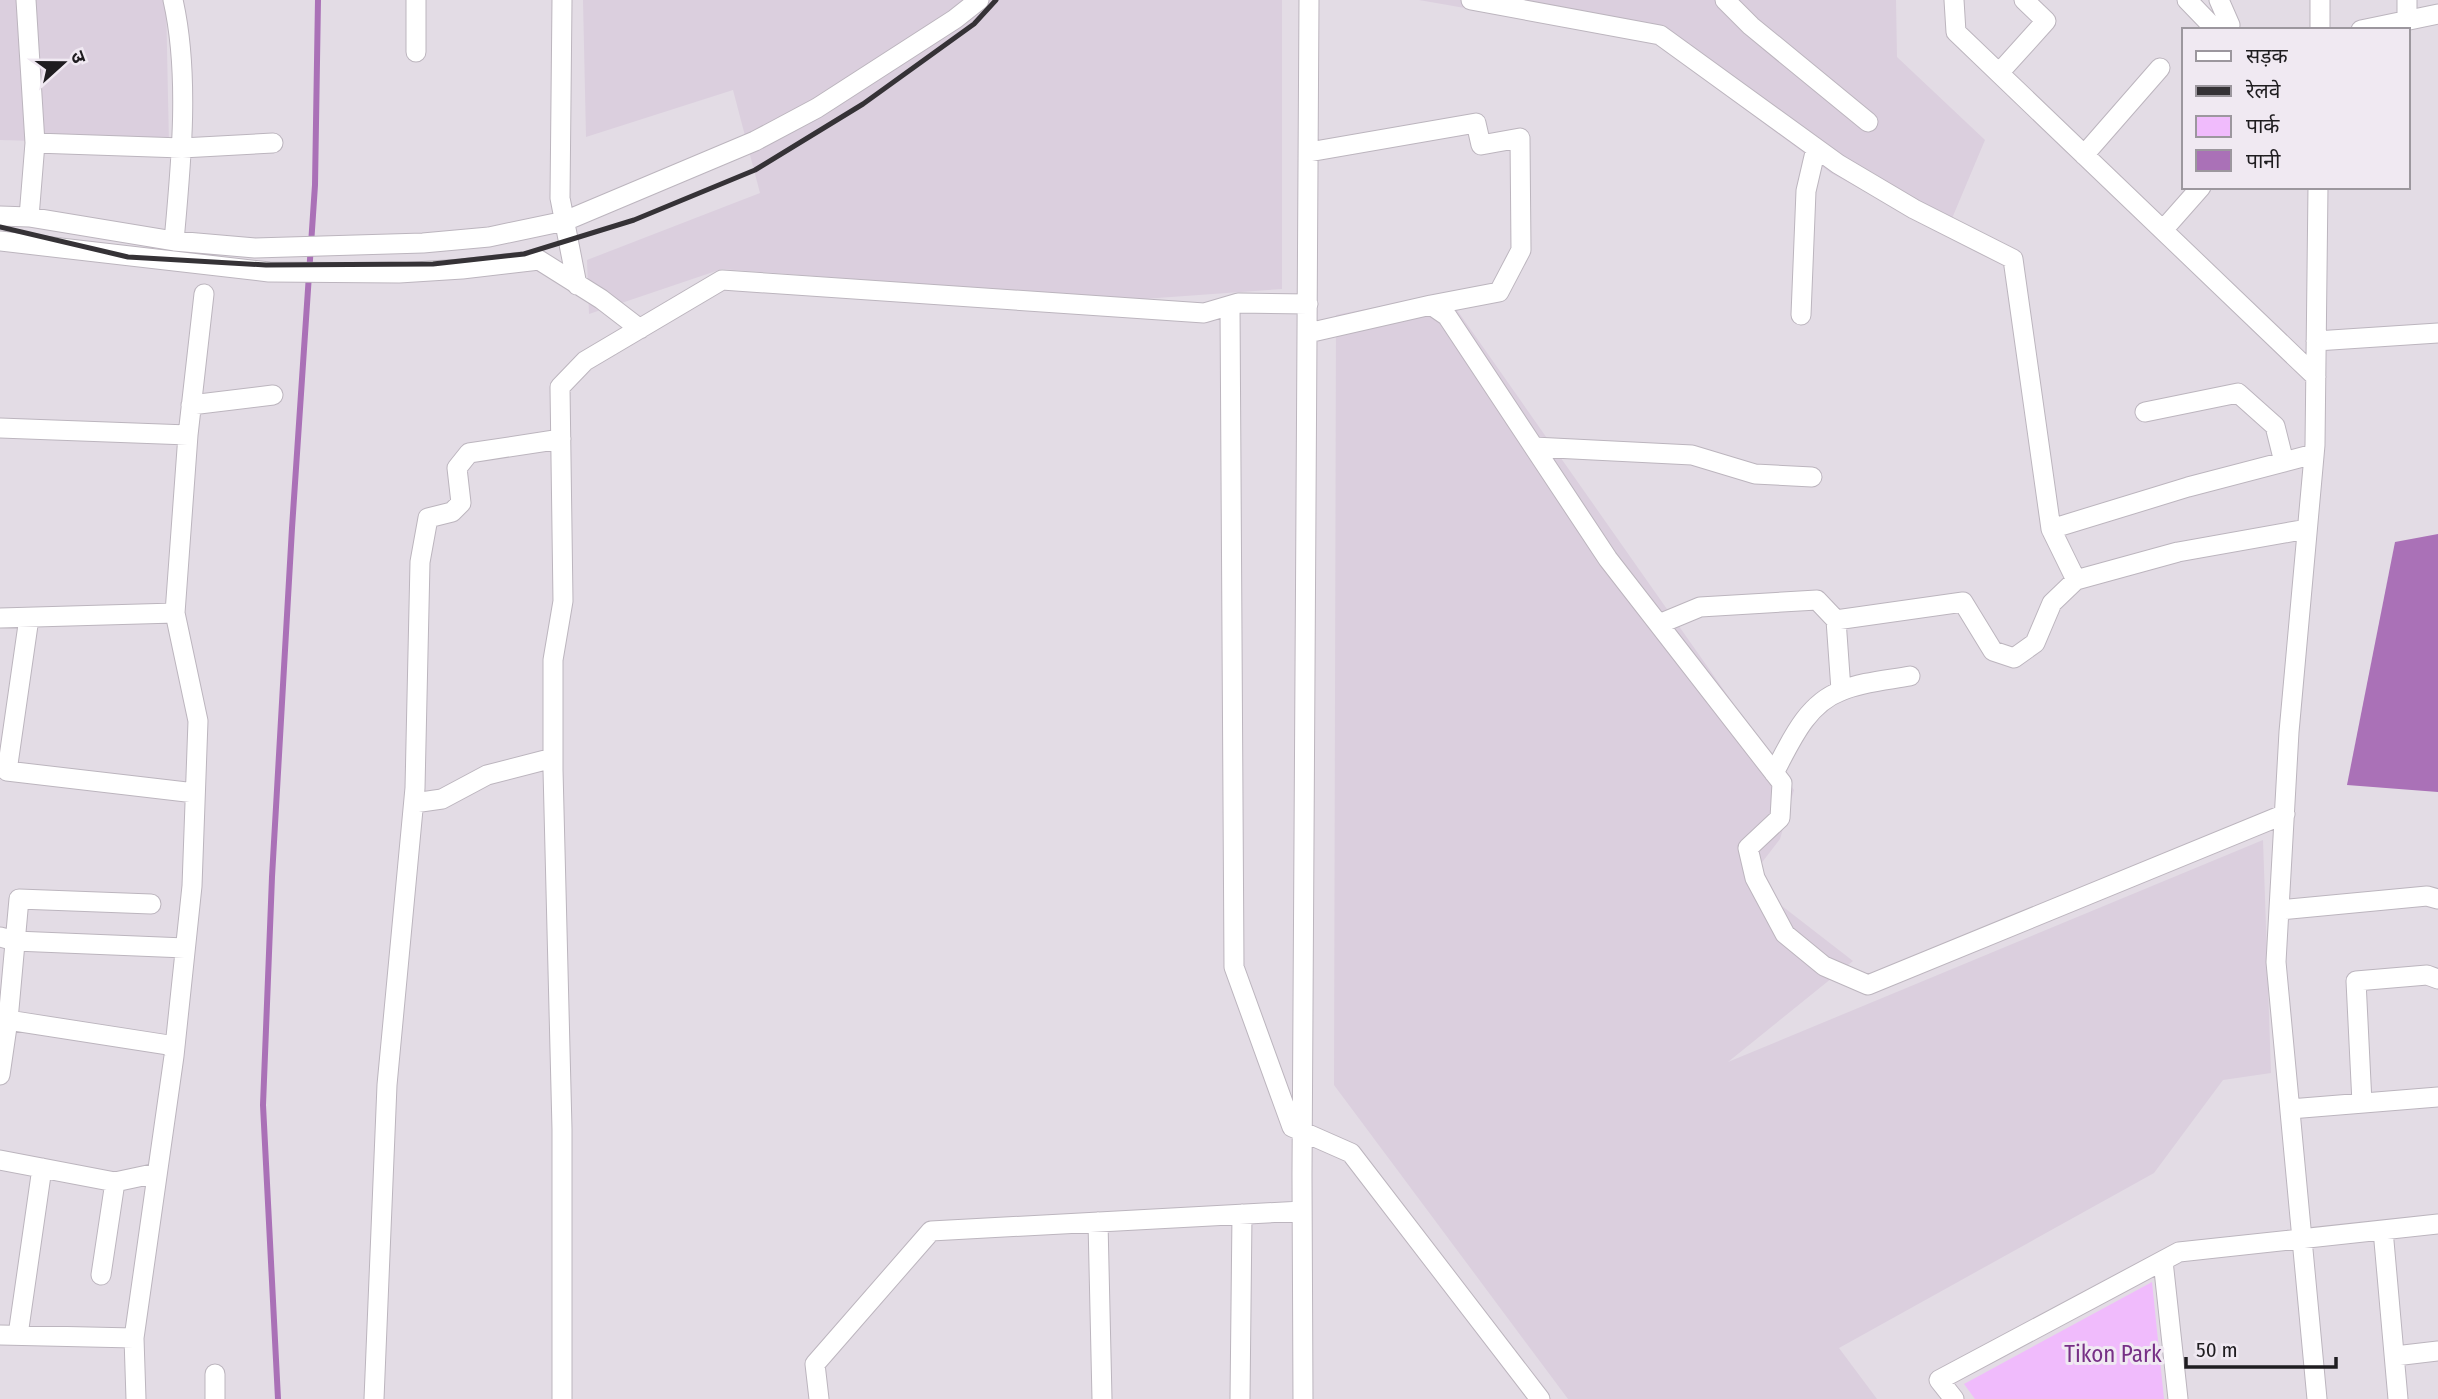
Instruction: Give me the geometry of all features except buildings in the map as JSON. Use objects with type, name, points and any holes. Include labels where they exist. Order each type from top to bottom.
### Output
[{"type":"street","points":[[26,0],[35,143],[29,217]]},
{"type":"street","points":[[173,0],[180,29],[182,148],[174,241]]},
{"type":"street","points":[[416,0],[416,52]]},
{"type":"street","points":[[562,0],[560,198],[577,285]]},
{"type":"street","points":[[0,216],[29,217],[174,241],[255,248],[423,243],[489,237],[565,221],[755,141],[817,108],[955,19],[979,0]]},
{"type":"street","points":[[1303,1399],[1302,1133],[1309,0]]},
{"type":"street","points":[[1471,0],[1660,35],[1838,164],[1914,209],[2013,259],[2051,529],[2076,580]]},
{"type":"street","points":[[1725,0],[1751,26],[1868,122]]},
{"type":"street","points":[[1954,0],[1956,32],[2316,377]]},
{"type":"street","points":[[1999,73],[2046,21],[2024,0]]},
{"type":"street","points":[[2188,0],[2214,28]]},
{"type":"street","points":[[2220,0],[2229,28]]},
{"type":"street","points":[[2320,0],[2320,28]]},
{"type":"street","points":[[2407,0],[2407,20]]},
{"type":"street","points":[[2370,28],[2438,14]]},
{"type":"street","points":[[2084,155],[2160,68]]},
{"type":"street","points":[[1308,333],[1499,292],[1521,250],[1520,138],[1480,145],[1476,123],[1309,152]]},
{"type":"street","points":[[35,143],[182,148],[273,143]]},
{"type":"street","points":[[1801,315],[1806,191],[1816,148]]},
{"type":"street","points":[[2163,230],[2200,189]]},
{"type":"street","points":[[2317,1399],[2276,962],[2289,732],[2314,454],[2318,189]]},
{"type":"street","points":[[0,241],[269,272],[462,270],[539,260],[640,329]]},
{"type":"street","points":[[562,1399],[562,1129],[553,758],[553,660],[563,601],[560,387],[585,361],[722,280],[1204,313],[1238,303],[1308,304]]},
{"type":"street","points":[[136,1399],[134,1338],[175,1046],[192,887],[198,721],[175,612],[188,435],[204,295]]},
{"type":"street","points":[[1431,305],[1447,316],[1608,559],[1782,783],[1780,818],[1748,848],[1755,878],[1785,934],[1824,966],[1868,985],[2285,814]]},
{"type":"street","points":[[1230,306],[1234,967],[1292,1126],[1302,1133],[1351,1153],[1540,1399]]},
{"type":"street","points":[[2316,341],[2438,333]]},
{"type":"street","points":[[2145,412],[2238,393],[2275,426],[2284,462]]},
{"type":"street","points":[[191,405],[273,395]]},
{"type":"street","points":[[0,428],[188,435]]},
{"type":"street","points":[[374,1399],[387,1085],[414,803],[420,562],[428,518],[452,512],[461,503],[457,468],[469,453],[561,439]]},
{"type":"street","points":[[1534,447],[1692,455],[1755,474],[1812,477]]},
{"type":"street","points":[[2051,529],[2188,486],[2314,454]]},
{"type":"street","points":[[1836,620],[1963,602],[1993,651],[2014,658],[2035,643],[2052,603],[2076,580],[2178,552],[2307,529]]},
{"type":"street","points":[[1659,624],[1700,607],[1818,600],[1836,620],[1840,691]]},
{"type":"street","points":[[0,618],[175,612]]},
{"type":"street","points":[[29,618],[7,771],[195,793]]},
{"type":"street","points":[[1774,773],[1795,734],[1816,705],[1840,691],[1910,676]]},
{"type":"street","points":[[414,803],[442,799],[487,775],[553,758]]},
{"type":"street","points":[[2279,910],[2427,896],[2438,899]]},
{"type":"street","points":[[0,1075],[8,1020],[8,939],[19,899],[151,904]]},
{"type":"street","points":[[8,939],[185,948]]},
{"type":"street","points":[[2361,1103],[2356,981],[2427,975],[2438,979]]},
{"type":"street","points":[[8,1020],[175,1046]]},
{"type":"street","points":[[2290,1109],[2438,1097]]},
{"type":"street","points":[[0,1160],[115,1182],[157,1173]]},
{"type":"street","points":[[42,1168],[9,1335],[134,1338]]},
{"type":"street","points":[[101,1275],[115,1182]]},
{"type":"street","points":[[819,1399],[816,1364],[931,1231],[1302,1211]]},
{"type":"street","points":[[1240,1399],[1242,1214]]},
{"type":"street","points":[[1098,1222],[1102,1399]]},
{"type":"street","points":[[1954,1399],[1939,1380],[2179,1252],[2438,1224]]},
{"type":"street","points":[[2382,1230],[2399,1399]]},
{"type":"street","points":[[2163,1261],[2178,1399]]},
{"type":"street","points":[[2395,1356],[2438,1351]]},
{"type":"street","points":[[215,1374],[215,1399]]},
{"type":"shaded area","points":[[0,0],[166,0],[169,145],[0,140]]},
{"type":"shaded area","points":[[583,0],[1282,0],[1282,289],[1129,300],[722,269],[589,314],[587,260],[760,193],[733,90],[586,137]]},
{"type":"shaded area","points":[[1419,0],[1896,0],[1897,57],[1985,140],[1945,235],[1831,173],[1653,41]]},
{"type":"shaded area","points":[[1445,293],[1794,790],[1780,839],[1760,865],[1782,906],[1853,961],[1728,1062],[2263,840],[2271,1073],[2223,1080],[2154,1173],[1839,1348],[1877,1399],[1568,1399],[1334,1085],[1336,315]]},
{"type":"green space","name":"Tikon Park","points":[[2152,1282],[2164,1399],[1975,1399],[1964,1384]]},
{"type":"water","points":[[2438,534],[2438,792],[2347,785],[2395,542]]},
{"type":"waterway","points":[[278,1399],[263,1105],[272,877],[315,185],[318,0]]},
{"type":"railway","points":[[0,227],[128,257],[266,265],[433,264],[524,254],[634,220],[755,170],[863,104],[974,24],[996,0]]}]
